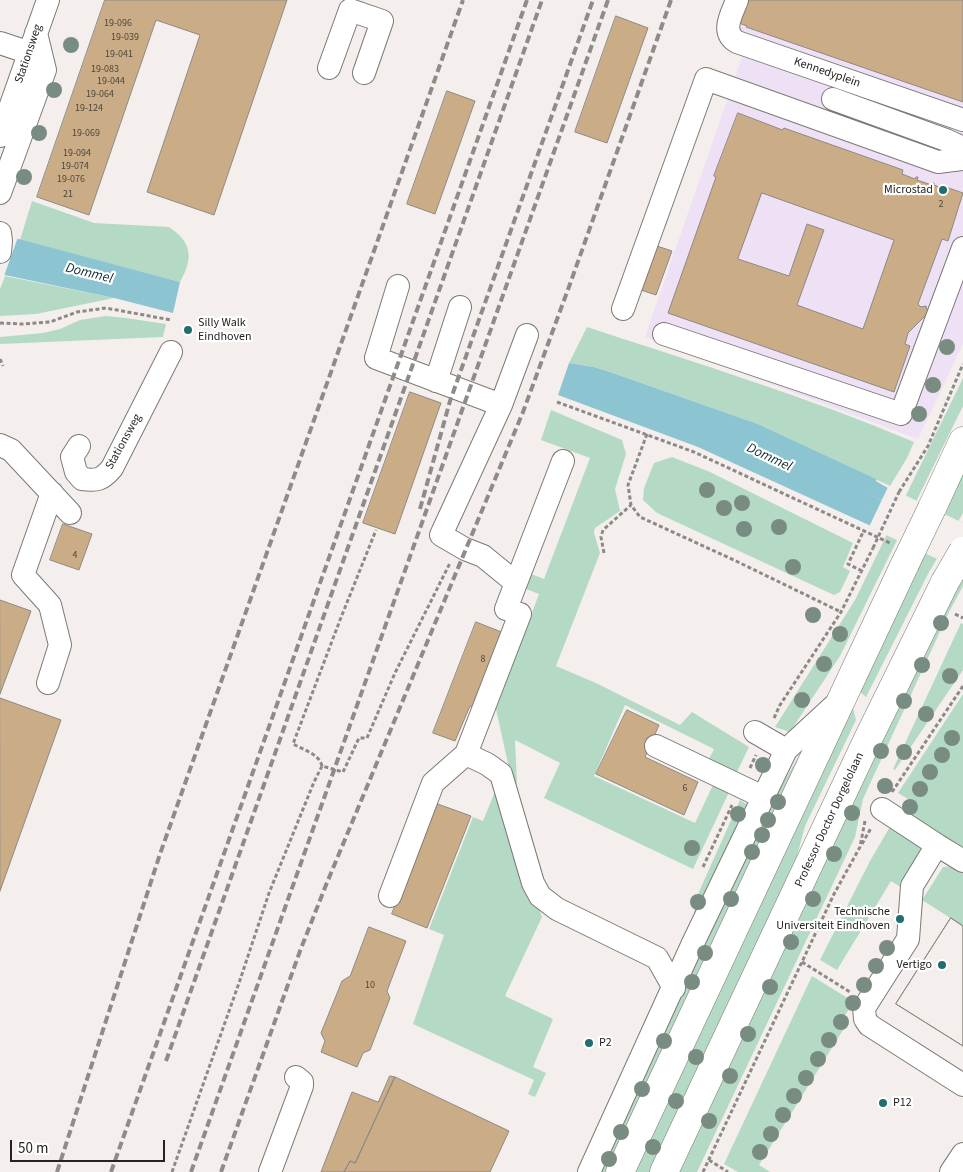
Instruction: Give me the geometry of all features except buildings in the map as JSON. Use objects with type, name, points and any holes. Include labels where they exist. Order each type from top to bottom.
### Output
[{"type":"main road","points":[[620,1172],[963,441]]},
{"type":"main road","name":"Professor Doctor Dorgelolaan","points":[[664,1172],[867,741],[945,582],[963,551]]},
{"type":"main road","points":[[842,698],[854,696],[862,700],[866,705],[869,711],[867,741]]},
{"type":"street","name":"Stationsweg","points":[[0,136],[48,0]]},
{"type":"street","name":"Kennedyplein","points":[[737,0],[728,26],[730,36],[737,42],[963,120]]},
{"type":"street","points":[[329,68],[350,10],[382,21],[364,73]]},
{"type":"street","points":[[0,43],[33,43],[45,70],[0,193]]},
{"type":"street","points":[[623,309],[706,79],[938,162],[963,159]]},
{"type":"street","points":[[833,99],[963,148]]},
{"type":"street","points":[[0,233],[0,252]]},
{"type":"street","points":[[664,334],[901,414],[963,248]]},
{"type":"street","points":[[398,286],[376,358],[501,405]]},
{"type":"street","points":[[436,381],[460,307]]},
{"type":"street","points":[[516,583],[483,556],[465,549],[441,535],[501,405],[527,335]]},
{"type":"street","name":"Stationsweg","points":[[79,446],[72,457],[76,472],[82,479],[94,480],[104,477],[112,468],[171,352]]},
{"type":"street","points":[[0,445],[12,450],[70,513]]},
{"type":"street","points":[[390,896],[433,783],[466,754],[520,614],[506,609],[563,461]]},
{"type":"street","points":[[48,683],[60,645],[50,605],[23,575],[52,493]]},
{"type":"street","points":[[589,1172],[664,998],[693,943],[786,750],[842,698]]},
{"type":"street","points":[[755,732],[786,750]]},
{"type":"street","points":[[656,746],[763,798]]},
{"type":"street","points":[[466,754],[495,768],[501,774],[534,883],[540,896],[557,909],[657,958],[664,998]]},
{"type":"street","points":[[874,811],[963,861]]},
{"type":"street","points":[[937,845],[912,886],[908,939],[864,1008],[864,1016],[869,1026],[963,1085]]},
{"type":"street","points":[[270,1172],[302,1086],[302,1082],[296,1077]]},
{"type":"street","points":[[952,1172],[963,1154]]},
{"type":"path","points":[[0,322],[22,324],[50,322],[77,312],[106,308],[171,320]]},
{"type":"path","points":[[0,359],[2,366]]},
{"type":"path","points":[[647,434],[628,485],[631,505],[640,517],[841,612],[899,492],[928,446],[963,364]]},
{"type":"path","points":[[557,402],[694,452],[864,530],[848,564],[862,571]]},
{"type":"path","points":[[604,554],[601,537],[603,530],[631,505]]},
{"type":"path","points":[[172,1172],[269,893],[302,808],[322,766],[321,761],[314,755],[293,744],[376,530]]},
{"type":"path","points":[[322,766],[343,772],[359,738],[367,738],[395,673],[453,557]]},
{"type":"path","points":[[951,621],[954,614],[963,618]]},
{"type":"path","points":[[703,1172],[834,894],[860,847],[874,811],[913,760],[963,686]]},
{"type":"path","points":[[860,847],[874,811]]},
{"type":"path","points":[[802,962],[867,1003]]},
{"type":"path","points":[[709,1160],[728,1172]]},
{"type":"shaded area","points":[[742,0],[963,0],[963,344],[918,439],[645,337],[743,54],[733,26]]},
{"type":"green space","points":[[32,201],[94,223],[169,227],[183,239],[188,252],[189,259],[180,282],[20,240]]},
{"type":"green space","points":[[5,276],[114,298],[36,314],[0,316],[0,289]]},
{"type":"green space","points":[[106,316],[166,324],[163,337],[0,344],[0,337],[43,333],[60,329],[80,320]]},
{"type":"green space","points":[[587,327],[793,395],[914,442],[907,458],[890,486],[758,424],[610,372],[569,363]]},
{"type":"green space","points":[[963,378],[963,406],[840,656],[790,732],[775,727],[855,600]]},
{"type":"green space","points":[[551,410],[622,440],[626,454],[615,489],[620,511],[595,528],[594,533],[600,553],[556,666],[596,683],[680,725],[692,712],[749,747],[734,778],[706,765],[714,749],[625,705],[594,776],[695,823],[714,783],[730,790],[693,869],[544,798],[560,763],[515,740],[517,784],[512,782],[496,709],[539,594],[521,587],[526,572],[544,579],[590,458],[541,440]]},
{"type":"green space","points":[[672,457],[710,472],[853,543],[843,567],[850,571],[840,592],[834,595],[657,513],[643,500],[644,488],[654,463]]},
{"type":"green space","points":[[963,465],[963,513],[928,574],[866,697],[858,690]]},
{"type":"green space","points":[[963,573],[963,586],[949,612],[863,799],[855,837],[697,1172],[677,1172],[914,668]]},
{"type":"green space","points":[[961,623],[963,624],[963,670],[895,770],[893,769]]},
{"type":"green space","points":[[963,694],[963,853],[901,813],[908,799],[898,793]]},
{"type":"green space","points":[[852,704],[856,720],[805,826],[793,871],[652,1172],[633,1172]]},
{"type":"green space","points":[[805,745],[808,746],[605,1172],[597,1172],[741,857]]},
{"type":"green space","points":[[498,784],[542,917],[505,996],[553,1019],[533,1067],[546,1073],[535,1097],[528,1094],[534,1080],[413,1024],[444,935],[429,929],[473,817],[483,821]]},
{"type":"green space","points":[[740,800],[750,806],[695,924],[694,903]]},
{"type":"green space","points":[[891,825],[920,843],[924,856],[904,889],[891,881],[837,970],[820,960],[870,861]]},
{"type":"green space","points":[[957,866],[963,870],[963,926],[922,900],[943,867]]},
{"type":"green space","points":[[812,976],[854,1002],[843,1018],[848,1022],[759,1165],[770,1172],[738,1172],[724,1164]]},
{"type":"water","name":"Dommel","points":[[0,234],[180,282],[173,313],[114,298],[0,274]]},
{"type":"water","name":"Dommel","points":[[569,363],[610,372],[758,424],[876,479],[876,481],[888,488],[963,523],[963,537],[869,494],[963,539],[963,553],[863,507],[963,554],[963,568],[698,447],[558,395]]},
{"type":"pier","points":[[0,232],[18,237],[4,276],[0,276]]},
{"type":"pier","points":[[888,487],[963,523],[963,571],[869,527]]},
{"type":"railway","points":[[57,1172],[160,854],[463,0]]},
{"type":"railway","points":[[111,1172],[527,0]]},
{"type":"railway","points":[[166,1061],[542,0]]},
{"type":"railway","points":[[420,509],[450,401],[593,0]]},
{"type":"railway","points":[[191,1172],[608,0]]},
{"type":"railway","points":[[221,1172],[300,951],[326,885],[523,412],[671,0]]},
{"type":"place","name":"Microstad","points":[[943,190]]},
{"type":"place","name":"Silly Walk Eindhoven","points":[[188,330]]},
{"type":"place","name":"Technische Universiteit Eindhoven","points":[[900,919]]},
{"type":"place","name":"Vertigo","points":[[942,965]]},
{"type":"place","name":"P2","points":[[589,1043]]},
{"type":"place","name":"P12","points":[[883,1103]]}]
